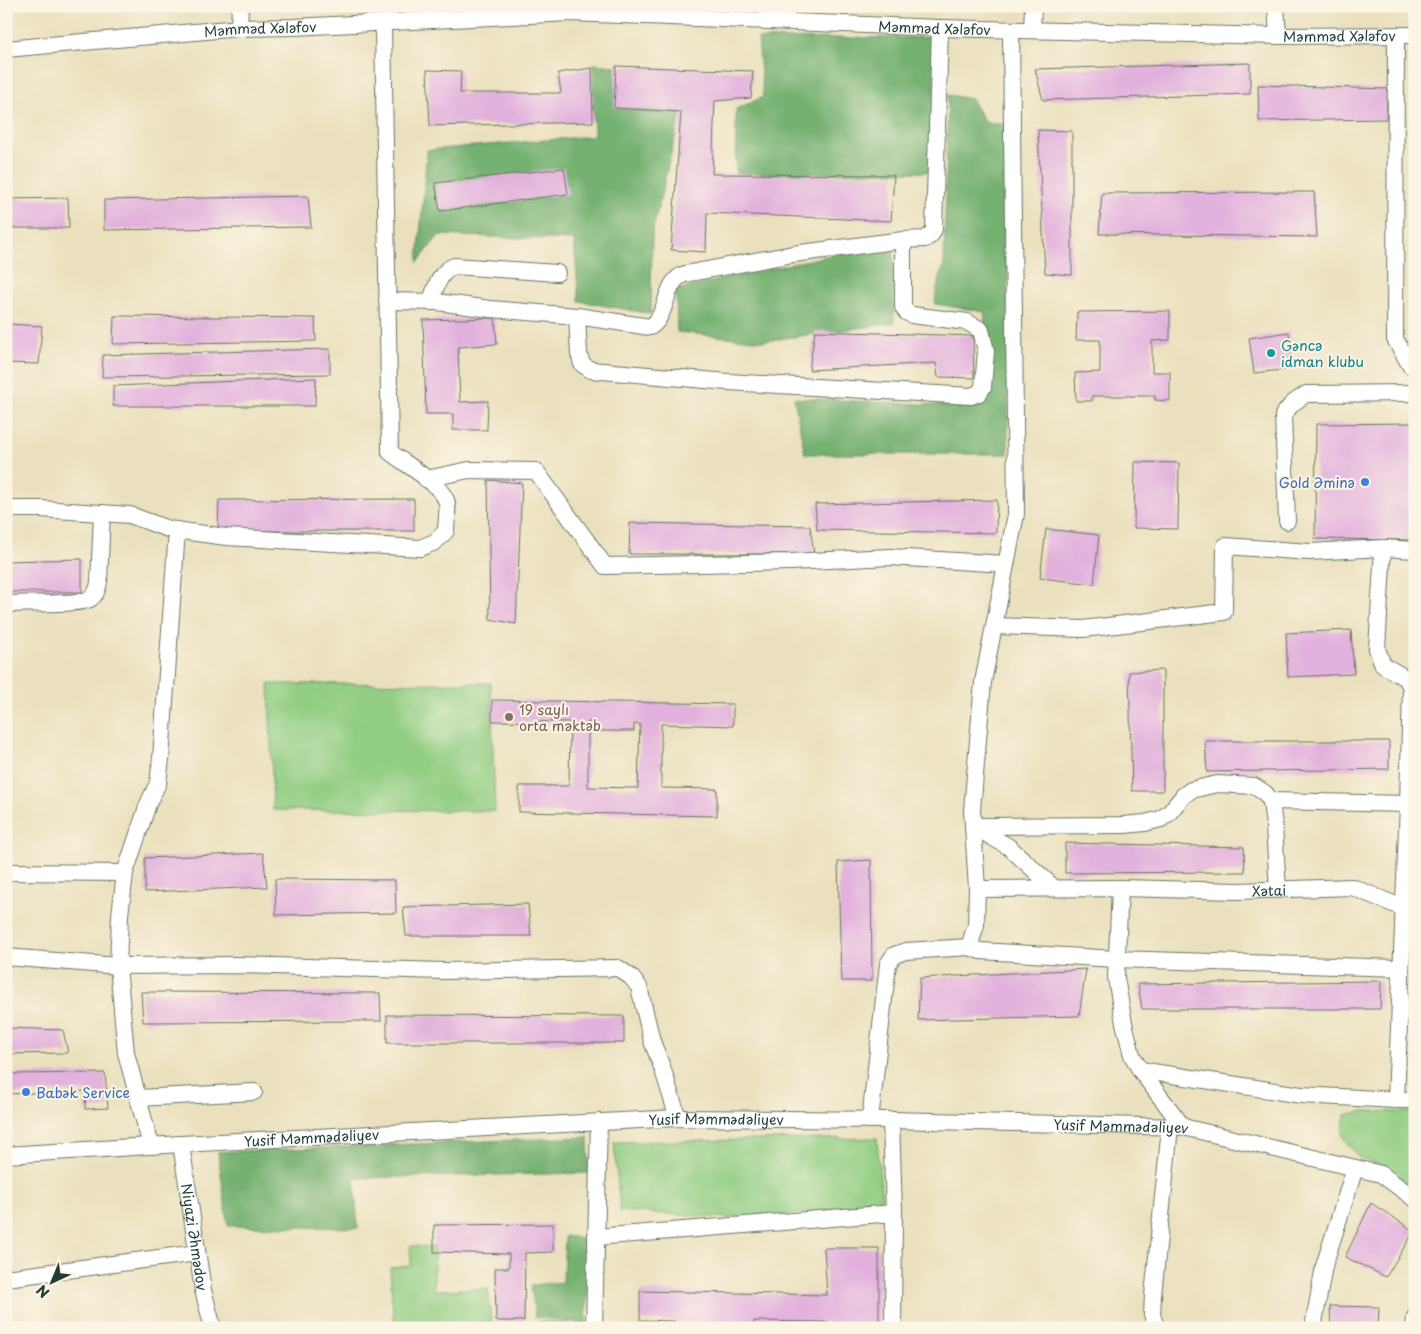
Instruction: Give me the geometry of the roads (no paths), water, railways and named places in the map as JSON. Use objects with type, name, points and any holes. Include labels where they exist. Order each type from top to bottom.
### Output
[{"type":"street","points":[[240,6],[240,28]]},
{"type":"street","points":[[1032,30],[1033,6]]},
{"type":"street","points":[[1276,6],[1278,36]]},
{"type":"street","name":"Məmməd Xələfov","points":[[6,49],[240,28],[383,23],[570,10],[940,28],[1278,36],[1415,35]]},
{"type":"street","points":[[6,509],[41,509],[130,515],[168,529],[226,537],[420,548],[435,542],[446,530],[447,501],[441,492],[390,452],[383,23]]},
{"type":"street","points":[[387,301],[430,302],[577,316],[650,327],[655,324],[672,284],[679,276],[793,254],[925,239],[931,235],[934,229],[940,28]]},
{"type":"street","points":[[969,947],[976,925],[977,888],[972,810],[983,682],[1016,514],[1011,30]]},
{"type":"street","points":[[1396,35],[1395,339],[1410,365],[1415,366]]},
{"type":"street","points":[[577,316],[579,354],[582,364],[591,370],[738,383],[971,396],[978,393],[983,387],[986,351],[981,330],[967,322],[906,312],[903,307],[903,240]]},
{"type":"street","points":[[430,302],[442,275],[446,269],[454,266],[557,273]]},
{"type":"street","points":[[1286,521],[1283,415],[1292,404],[1306,394],[1415,393]]},
{"type":"street","points":[[426,479],[469,470],[536,471],[605,566],[790,562],[890,557],[1006,564]]},
{"type":"street","points":[[6,604],[89,600],[97,592],[99,582],[102,513]]},
{"type":"street","points":[[151,1146],[126,1053],[118,966],[120,915],[125,873],[158,783],[177,530]]},
{"type":"street","points":[[994,626],[1083,629],[1224,612],[1226,546],[1310,552],[1383,548],[1415,550]]},
{"type":"street","points":[[1383,548],[1377,649],[1383,665],[1407,679],[1411,688],[1408,804],[1409,908],[1401,968],[1396,1100]]},
{"type":"street","points":[[973,826],[1124,825],[1145,823],[1161,819],[1191,790],[1217,784],[1254,786],[1265,793],[1271,801],[1278,890]]},
{"type":"street","points":[[1271,801],[1408,804]]},
{"type":"street","points":[[973,826],[1009,847],[1054,888]]},
{"type":"street","points":[[6,872],[125,873]]},
{"type":"street","name":"Xətai","points":[[977,888],[1120,888],[1238,891],[1352,886],[1409,908]]},
{"type":"street","points":[[1120,888],[1116,978],[1124,1023],[1132,1055],[1177,1127],[1153,1296],[1152,1314],[1156,1328]]},
{"type":"street","points":[[870,1120],[888,964],[894,955],[906,951],[969,947],[980,951],[1116,959],[1401,968]]},
{"type":"street","points":[[6,957],[118,966],[237,965],[443,971],[618,968],[631,976],[639,987],[652,1041],[678,1118]]},
{"type":"street","points":[[1140,1070],[1302,1095],[1415,1100]]},
{"type":"street","points":[[138,1098],[254,1092]]},
{"type":"street","name":"Yusif Məmmədəliyev","points":[[6,1155],[678,1118],[891,1120],[1177,1127],[1381,1174],[1415,1199]]},
{"type":"street","points":[[891,1120],[894,1214],[893,1328]]},
{"type":"street","points":[[594,1328],[599,1122]]},
{"type":"street","name":"Niyazi Əhmədov","points":[[181,1144],[203,1290],[213,1328]]},
{"type":"street","points":[[1313,1328],[1324,1266],[1355,1168]]},
{"type":"street","points":[[596,1237],[894,1214]]},
{"type":"street","points":[[6,1278],[197,1253]]},
{"type":"street","points":[[1414,1328],[1415,1317]]},
{"type":"place","name":"Gəncə idman klubu","points":[[1271,353]]},
{"type":"place","name":"Gold Əminə","points":[[1365,482]]},
{"type":"place","name":"19 saylı orta məktəb","points":[[509,717]]},
{"type":"place","name":"Babək Service","points":[[26,1092]]}]
